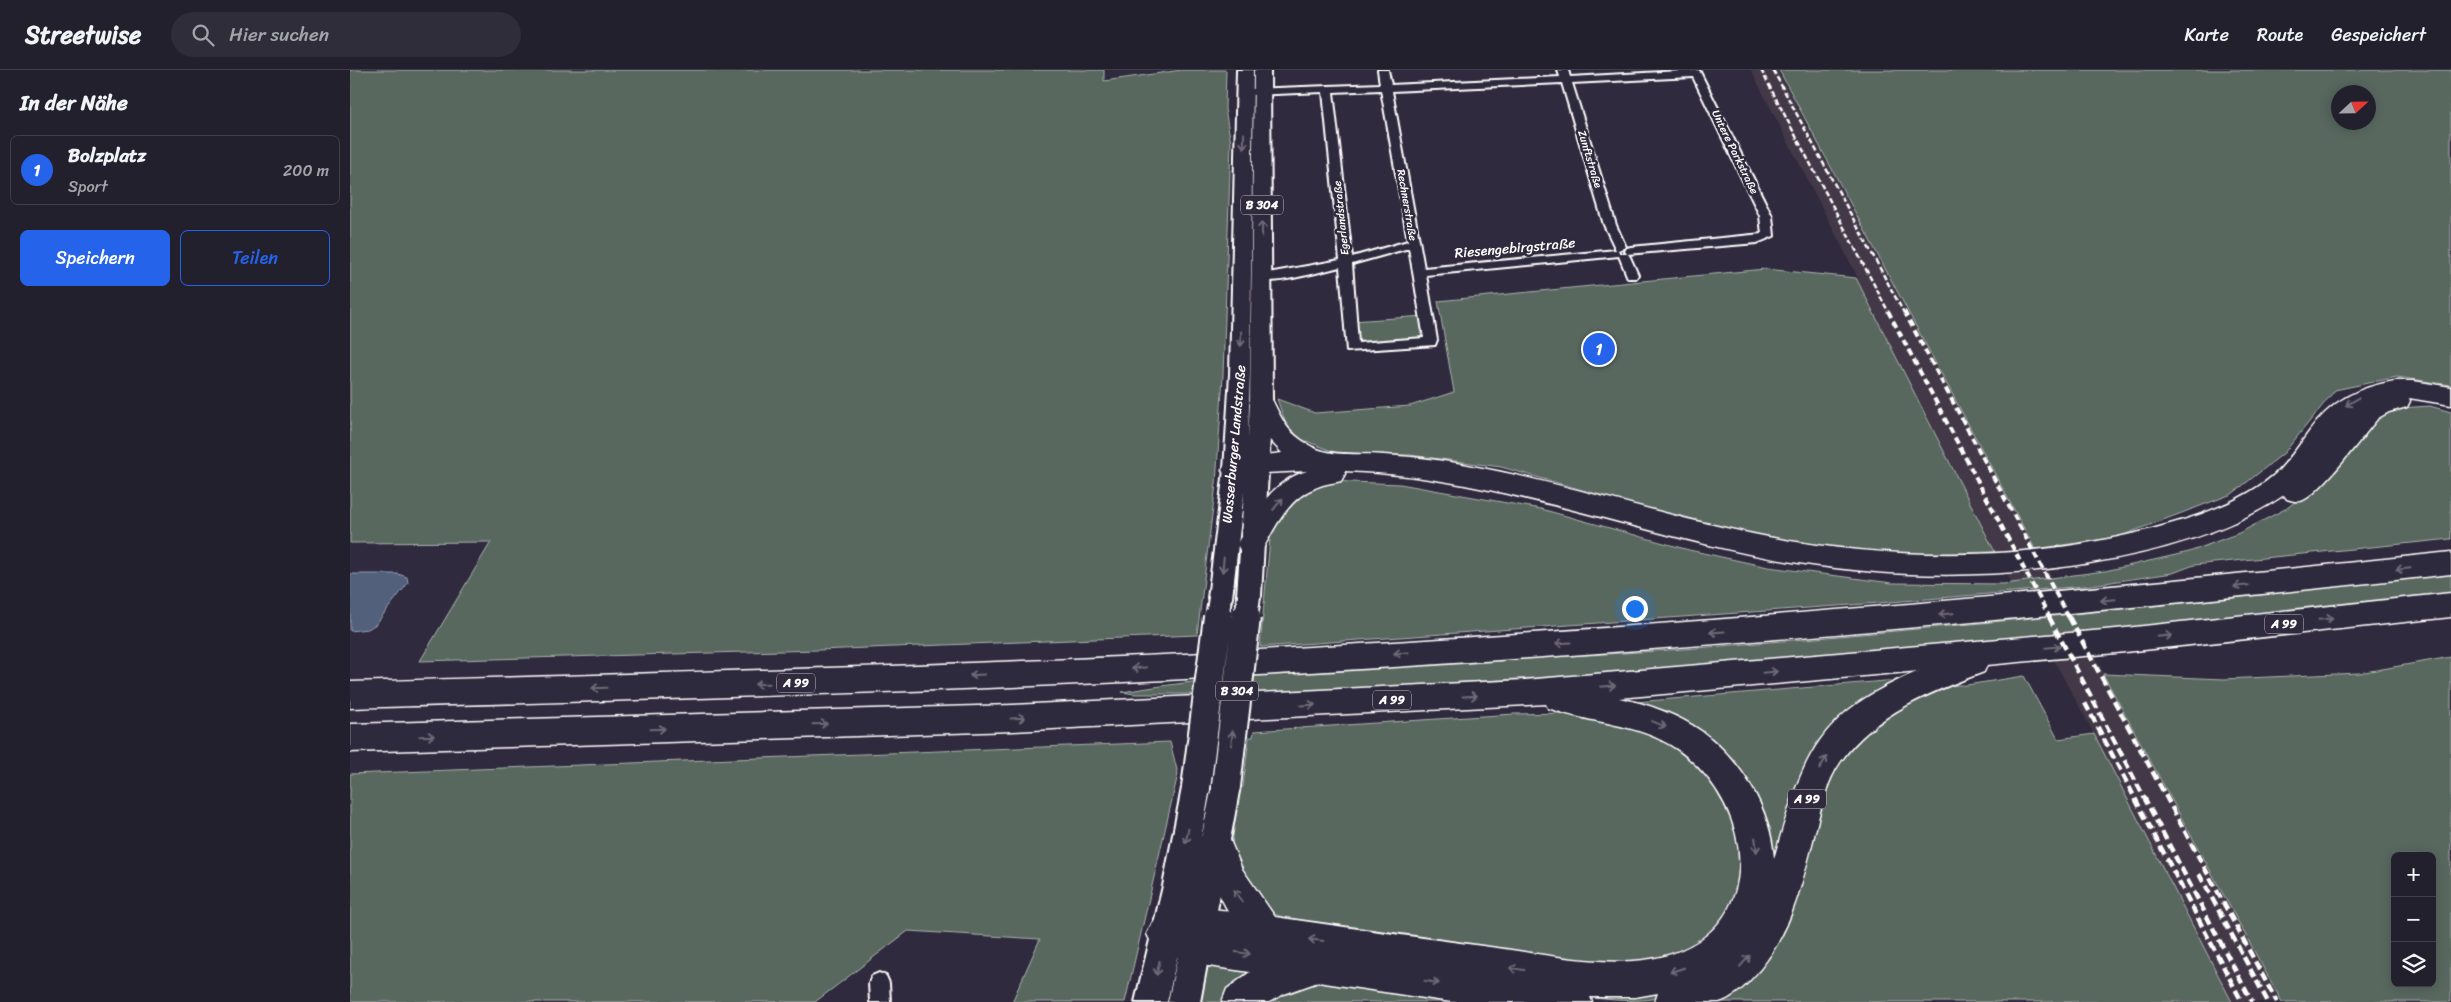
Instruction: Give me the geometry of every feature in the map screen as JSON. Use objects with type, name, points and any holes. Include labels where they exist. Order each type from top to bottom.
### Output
[{"type":"highway","points":[[1250,469],[1399,465],[1456,472],[1585,501],[1710,535],[1812,555],[1914,563],[2024,562],[2100,551],[2149,540],[2208,521],[2249,504],[2278,486],[2291,475],[2335,416],[2345,406],[2360,397],[2384,391],[2405,389],[2451,396]]},
{"type":"highway","points":[[1261,402],[1275,430],[1291,448],[1328,468],[1357,474],[1450,484],[1524,498],[1711,550],[1817,569],[1919,578],[1964,578],[2031,574],[2110,564],[2158,553],[2221,533],[2262,514],[2295,494],[2312,478],[2369,412],[2380,404],[2409,400],[2451,406]]},
{"type":"highway","points":[[1251,544],[1265,521],[1292,489],[1328,468]]},
{"type":"highway","name":"A 99","points":[[350,696],[863,681],[1197,666],[1608,640],[2157,596],[2451,563]]},
{"type":"highway","name":"A 99","points":[[350,738],[1013,718],[1524,693],[2005,651],[2451,605]]},
{"type":"highway","name":"A 99","points":[[1673,1002],[1707,989],[1727,978],[1744,963],[1760,941],[1772,920],[1782,894],[1812,784],[1829,752],[1854,722],[1885,701],[1910,689],[2005,651]]},
{"type":"highway","points":[[1186,935],[1267,935],[1607,980],[1648,979],[1688,967],[1717,950],[1731,938],[1750,907],[1757,877],[1758,862],[1753,826],[1746,808],[1725,774],[1688,740],[1653,722],[1583,703],[1524,693]]},
{"type":"highway","points":[[1215,844],[1230,885],[1267,935]]},
{"type":"highway","points":[[1186,935],[1318,965],[1574,1002]]},
{"type":"highway","points":[[1240,1002],[1248,993],[1284,975],[1318,965]]},
{"type":"main road","name":"B 304","points":[[1245,70],[1253,92],[1256,286]]},
{"type":"main road","name":"B 304","points":[[1253,92],[1262,70]]},
{"type":"main road","name":"Wasserburger Landstraße","points":[[1186,935],[1178,886],[1196,788],[1220,598],[1250,469],[1261,402],[1256,286]]},
{"type":"main road","name":"Wasserburger Landstraße","points":[[1215,844],[1226,786],[1249,596],[1251,544],[1250,469],[1256,286]]},
{"type":"main road","name":"B 304","points":[[1152,1002],[1186,935],[1215,844]]},
{"type":"main road","name":"B 304","points":[[1184,1002],[1186,935]]},
{"type":"street","name":"Rechnerstraße","points":[[1383,70],[1431,340]]},
{"type":"street","points":[[1253,92],[1385,87],[1565,75],[1695,72]]},
{"type":"street","name":"Untere Parkstraße","points":[[1695,72],[1766,216],[1768,236]]},
{"type":"street","name":"Zunftstraße","points":[[1565,75],[1610,224],[1623,252]]},
{"type":"street","name":"Egerlandstraße","points":[[1328,89],[1346,262],[1352,348],[1430,342],[1431,340]]},
{"type":"street","name":"Riesengebirgstraße","points":[[1419,272],[1757,239],[1768,236]]},
{"type":"street","points":[[1256,286],[1276,277],[1346,262],[1414,243]]},
{"type":"street","points":[[1623,252],[1632,275]]},
{"type":"shaded area","points":[[1751,70],[1777,70],[2282,1002],[2232,1002],[2094,734],[1995,552],[1856,278],[1858,278]]},
{"type":"green space","points":[[350,70],[1104,70],[1104,81],[1182,70],[1226,70],[1225,109],[1231,143],[1223,376],[1216,484],[1197,635],[818,650],[420,661],[491,542],[350,543]]},
{"type":"green space","points":[[1779,70],[2451,70],[2451,385],[2397,377],[2335,390],[2284,453],[2232,494],[2118,537],[2035,549]]},
{"type":"green space","points":[[1765,269],[1856,278],[1995,552],[1890,554],[1807,545],[1724,530],[1501,467],[1410,455],[1337,453],[1301,439],[1286,424],[1277,399],[1315,413],[1410,406],[1454,392],[1438,301]]},
{"type":"green space","points":[[1425,316],[1429,338],[1355,344],[1352,321]]},
{"type":"green space","points":[[2430,406],[2451,412],[2451,539],[2194,565],[2173,573],[2084,586],[1879,603],[1260,647],[1270,538],[1276,517],[1284,505],[1327,481],[1400,484],[1541,509],[1689,550],[1768,567],[1892,583],[2004,584],[2105,571],[2189,552],[2239,533],[2287,508],[2318,483],[2380,414],[2399,408]]},
{"type":"green space","points":[[2451,574],[2451,595],[1972,644],[1599,674],[1269,694],[1135,694],[1122,692],[1193,682],[1337,668],[1625,653],[1886,632]]},
{"type":"green space","points":[[2451,657],[2451,1002],[2282,1002],[2103,674],[2224,679],[2359,673]]},
{"type":"green space","points":[[2024,676],[2058,739],[2094,734],[2232,1002],[1702,1002],[1849,740],[1930,686],[1967,685]]},
{"type":"green space","points":[[1909,679],[1871,700],[1853,713],[1837,728],[1827,741],[1804,785],[1789,832],[1774,893],[1760,926],[1736,958],[1703,982],[1685,990],[1645,1000],[1570,995],[1207,936],[1209,931],[1607,992],[1655,988],[1689,978],[1718,961],[1741,939],[1757,913],[1766,882],[1766,847],[1756,809],[1746,789],[1720,755],[1686,729],[1666,719],[1625,706],[1624,703]]},
{"type":"green space","points":[[1566,713],[1604,717],[1674,741],[1714,773],[1747,845],[1735,907],[1708,941],[1628,969],[1291,921],[1263,909],[1248,894],[1232,845],[1239,787],[1243,787],[1249,737],[1253,737],[1254,731],[1514,714]]},
{"type":"green space","points":[[1170,742],[1178,774],[1125,1002],[1012,1002],[1040,939],[908,931],[815,1002],[350,1002],[350,774]]},
{"type":"green space","points":[[1203,956],[1278,966],[1226,1002],[1195,1002]]},
{"type":"green space","points":[[1307,977],[1512,1002],[1253,1002]]},
{"type":"water","points":[[350,574],[398,574],[407,577],[408,583],[376,624],[368,629],[350,631]]},
{"type":"railway","points":[[1761,70],[1889,313]]},
{"type":"railway","points":[[1773,70],[1904,313]]},
{"type":"railway","points":[[1888,311],[2050,618]]},
{"type":"railway","points":[[1904,311],[2069,618]]},
{"type":"railway","points":[[2049,617],[2252,1002]]},
{"type":"railway","points":[[2069,617],[2277,1002]]},
{"type":"railway","points":[[2085,703],[2242,1002]]},
{"type":"railway","points":[[2199,874],[2268,1002]]},
{"type":"place","name":"Bolzplatz","points":[[1599,349]]}]
